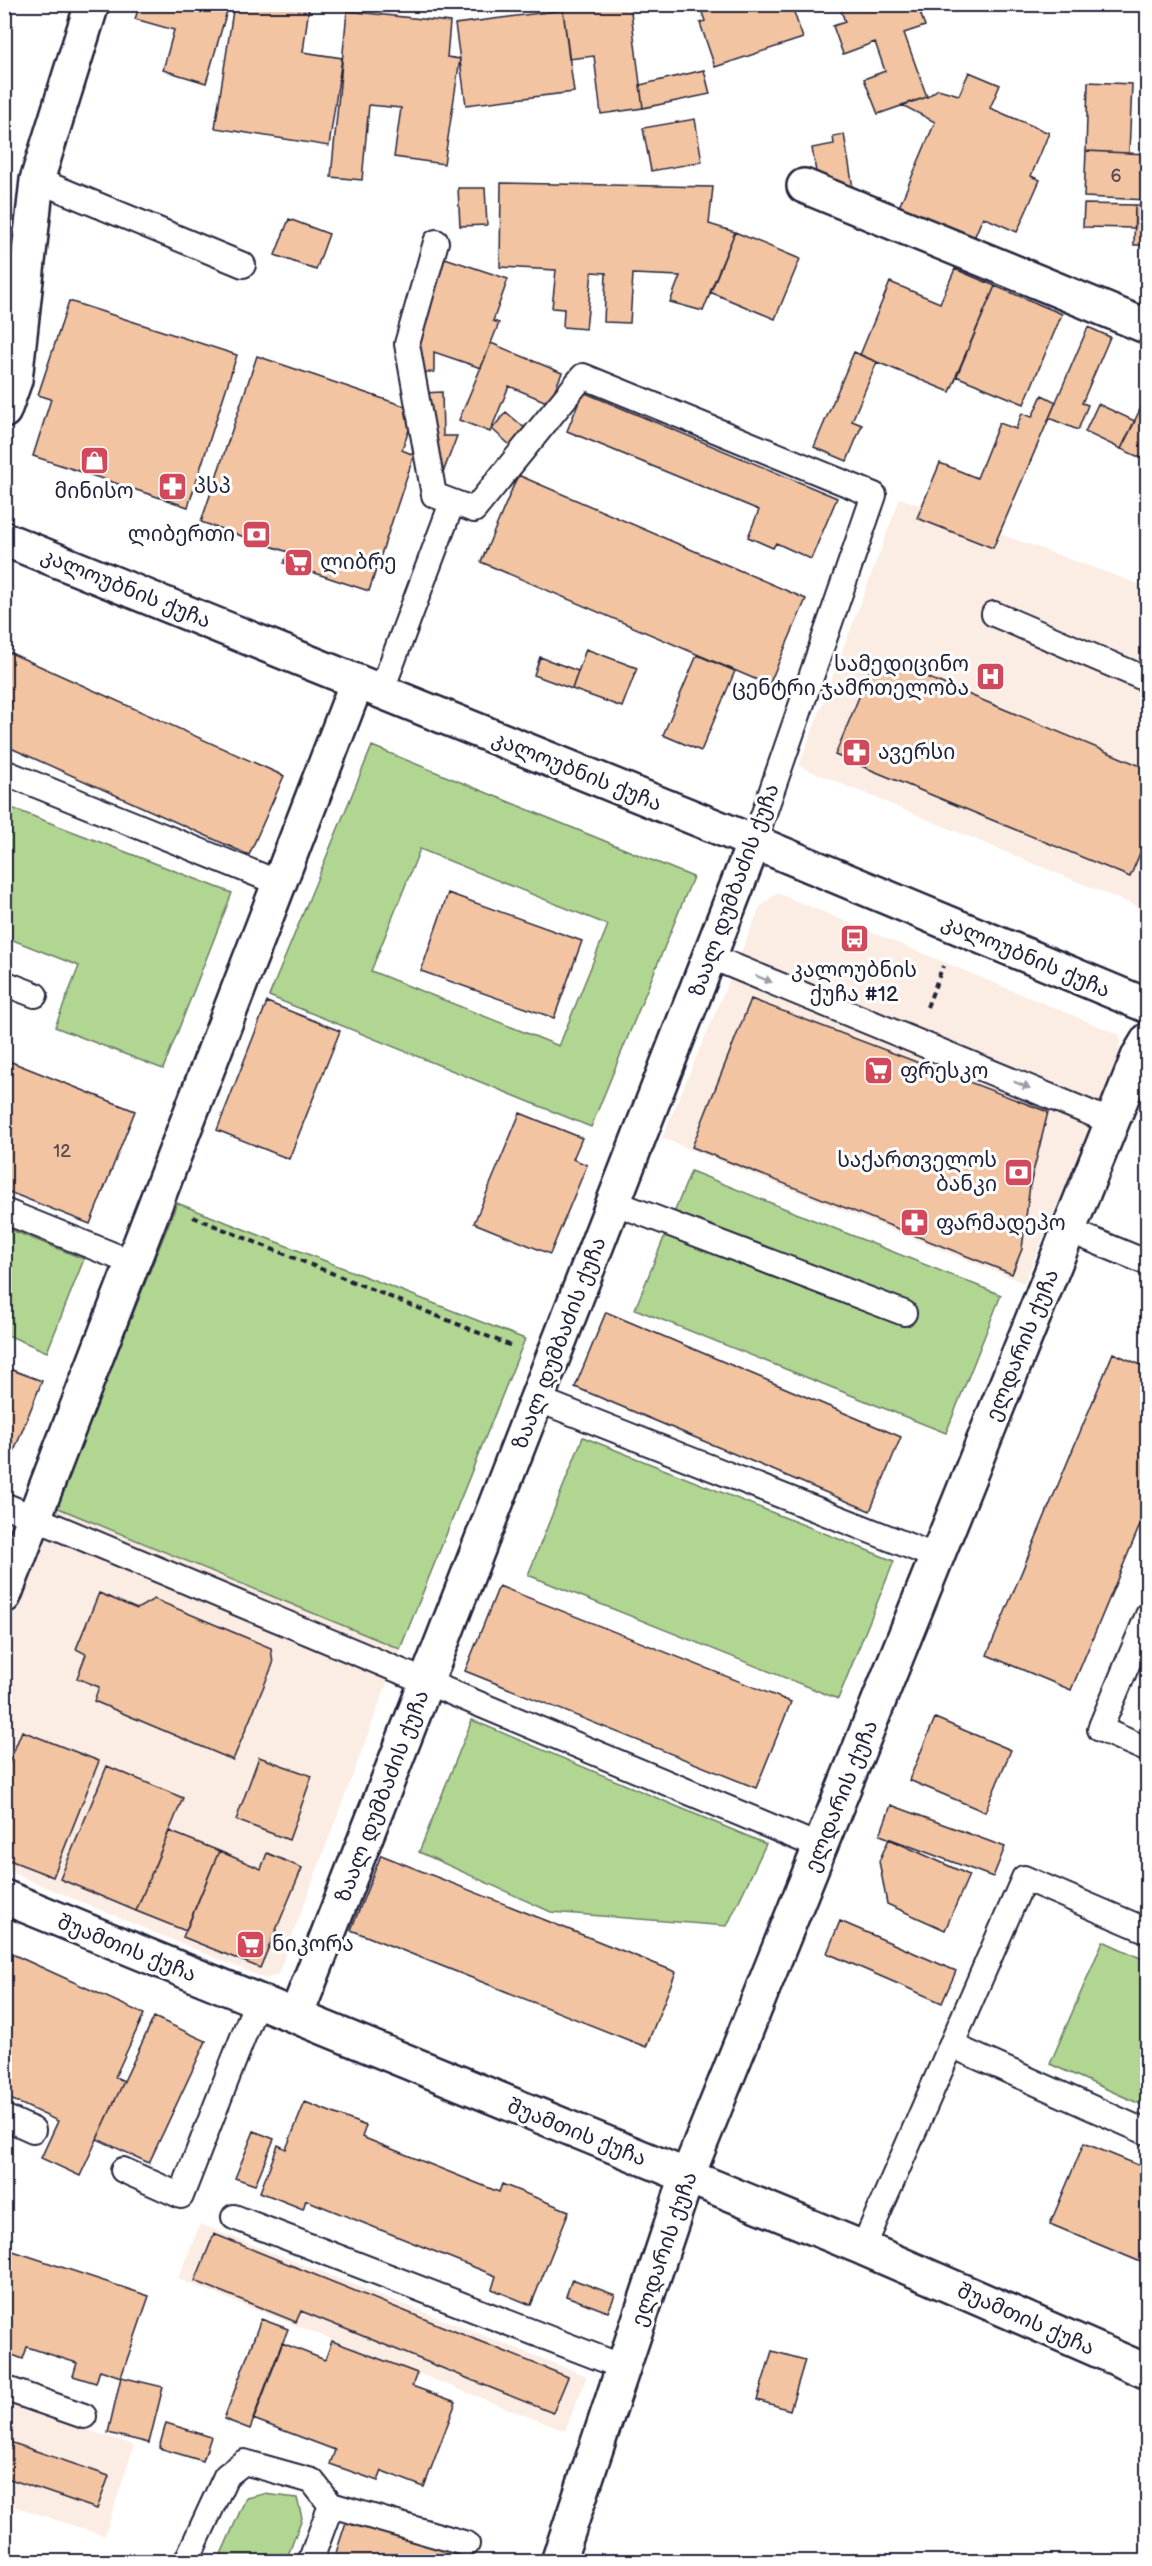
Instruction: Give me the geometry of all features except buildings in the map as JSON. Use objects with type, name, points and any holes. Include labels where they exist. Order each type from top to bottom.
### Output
[{"type":"street","points":[[4,411],[15,380],[37,180],[92,4]]},
{"type":"street","points":[[804,186],[1148,327]]},
{"type":"street","name":"კალოუბნის ქუჩა","points":[[4,539],[754,842],[1148,1006]]},
{"type":"street","points":[[4,1596],[279,883],[369,687]]},
{"type":"street","name":"ზაალ დუმბაძის ქუჩა","points":[[296,2016],[754,842]]},
{"type":"street","name":"ელდარის ქუჩა","points":[[558,2562],[687,2177],[1068,1230],[1148,1040]]},
{"type":"street","name":"შუამთის ქუჩა","points":[[4,1897],[863,2248],[1148,2372]]},
{"type":"lane","points":[[37,180],[243,265]]},
{"type":"lane","points":[[369,687],[452,502],[434,495],[407,344],[436,242]]},
{"type":"lane","name":"ზაალ დუმბაძის ქუჩა","points":[[452,502],[474,510],[583,376],[874,495],[754,842]]},
{"type":"lane","points":[[994,614],[1148,680]]},
{"type":"lane","points":[[4,772],[279,883]]},
{"type":"lane","points":[[710,956],[1112,1122]]},
{"type":"lane","points":[[4,983],[35,995]]},
{"type":"lane","points":[[614,1202],[904,1313]]},
{"type":"lane","points":[[4,1211],[133,1263]]},
{"type":"lane","points":[[1068,1230],[1148,1263]]},
{"type":"lane","points":[[537,1399],[937,1557]]},
{"type":"lane","points":[[4,1505],[820,1847]]},
{"type":"lane","points":[[1148,1615],[1100,1729],[1148,1750]]},
{"type":"lane","points":[[863,2248],[1024,1878],[1148,1931]]},
{"type":"lane","points":[[123,2170],[181,2196],[258,2001]]},
{"type":"lane","points":[[951,2045],[1148,2133]]},
{"type":"lane","points":[[4,2117],[33,2130]]},
{"type":"lane","points":[[234,2217],[623,2367]]},
{"type":"lane","points":[[4,2388],[84,2416]]},
{"type":"lane","points":[[186,2562],[226,2476],[244,2462],[312,2481],[331,2505],[467,2544]]},
{"type":"lane","points":[[310,2562],[331,2505]]},
{"type":"path","points":[[914,1041],[958,927]]},
{"type":"path","points":[[156,1202],[551,1362]]},
{"type":"shaded area","name":"სამედიცინო ცენტრი ჯამრთელობა","points":[[900,498],[1147,587],[1148,877],[1138,907],[799,766]]},
{"type":"shaded area","points":[[777,893],[1120,1035],[1120,1058],[1024,1283],[662,1138],[760,907]]},
{"type":"shaded area","points":[[56,1507],[400,1649],[278,1974],[266,1979],[5,1870],[4,1639]]},
{"type":"shaded area","points":[[200,2224],[587,2376],[565,2431],[178,2279]]},
{"type":"shaded area","points":[[5,2403],[134,2445],[105,2536],[5,2503]]},
{"type":"green space","points":[[372,746],[693,877],[591,1127],[269,996]],"holes":[[[420,849],[608,925],[559,1046],[371,971]]]},
{"type":"green space","points":[[4,805],[232,893],[163,1069],[55,1027],[79,966],[5,937]]},
{"type":"green space","points":[[691,1171],[1001,1295],[946,1433],[635,1309]]},
{"type":"green space","points":[[177,1203],[525,1339],[400,1649],[56,1507]]},
{"type":"green space","points":[[4,1227],[84,1259],[47,1352],[5,1334]]},
{"type":"green space","points":[[583,1437],[894,1561],[838,1699],[528,1575]]},
{"type":"green space","points":[[472,1720],[766,1844],[727,1926],[551,1912],[419,1852]]},
{"type":"green space","points":[[1103,1941],[1147,1961],[1147,2107],[1050,2064]]},
{"type":"green space","points":[[264,2494],[297,2498],[302,2518],[286,2561],[218,2561],[246,2498]]},
{"type":"place","name":"მინისო","points":[[94,460]]},
{"type":"place","name":"პსპ","points":[[173,486]]},
{"type":"place","name":"ლიბერთი","points":[[256,534]]},
{"type":"place","name":"ლიბრე","points":[[299,562]]},
{"type":"place","name":"სამედიცინო ცენტრი ჯამრთელობა","points":[[990,676]]},
{"type":"place","name":"ავერსი","points":[[857,752]]},
{"type":"place","name":"კალოუბნის ქუჩა #12","points":[[854,939]]},
{"type":"place","name":"ფრესკო","points":[[879,1071]]},
{"type":"place","name":"საქართველოს ბანკი","points":[[1018,1172]]},
{"type":"place","name":"ფარმადეპო","points":[[915,1223]]},
{"type":"place","name":"ნიკორა","points":[[251,1944]]}]
